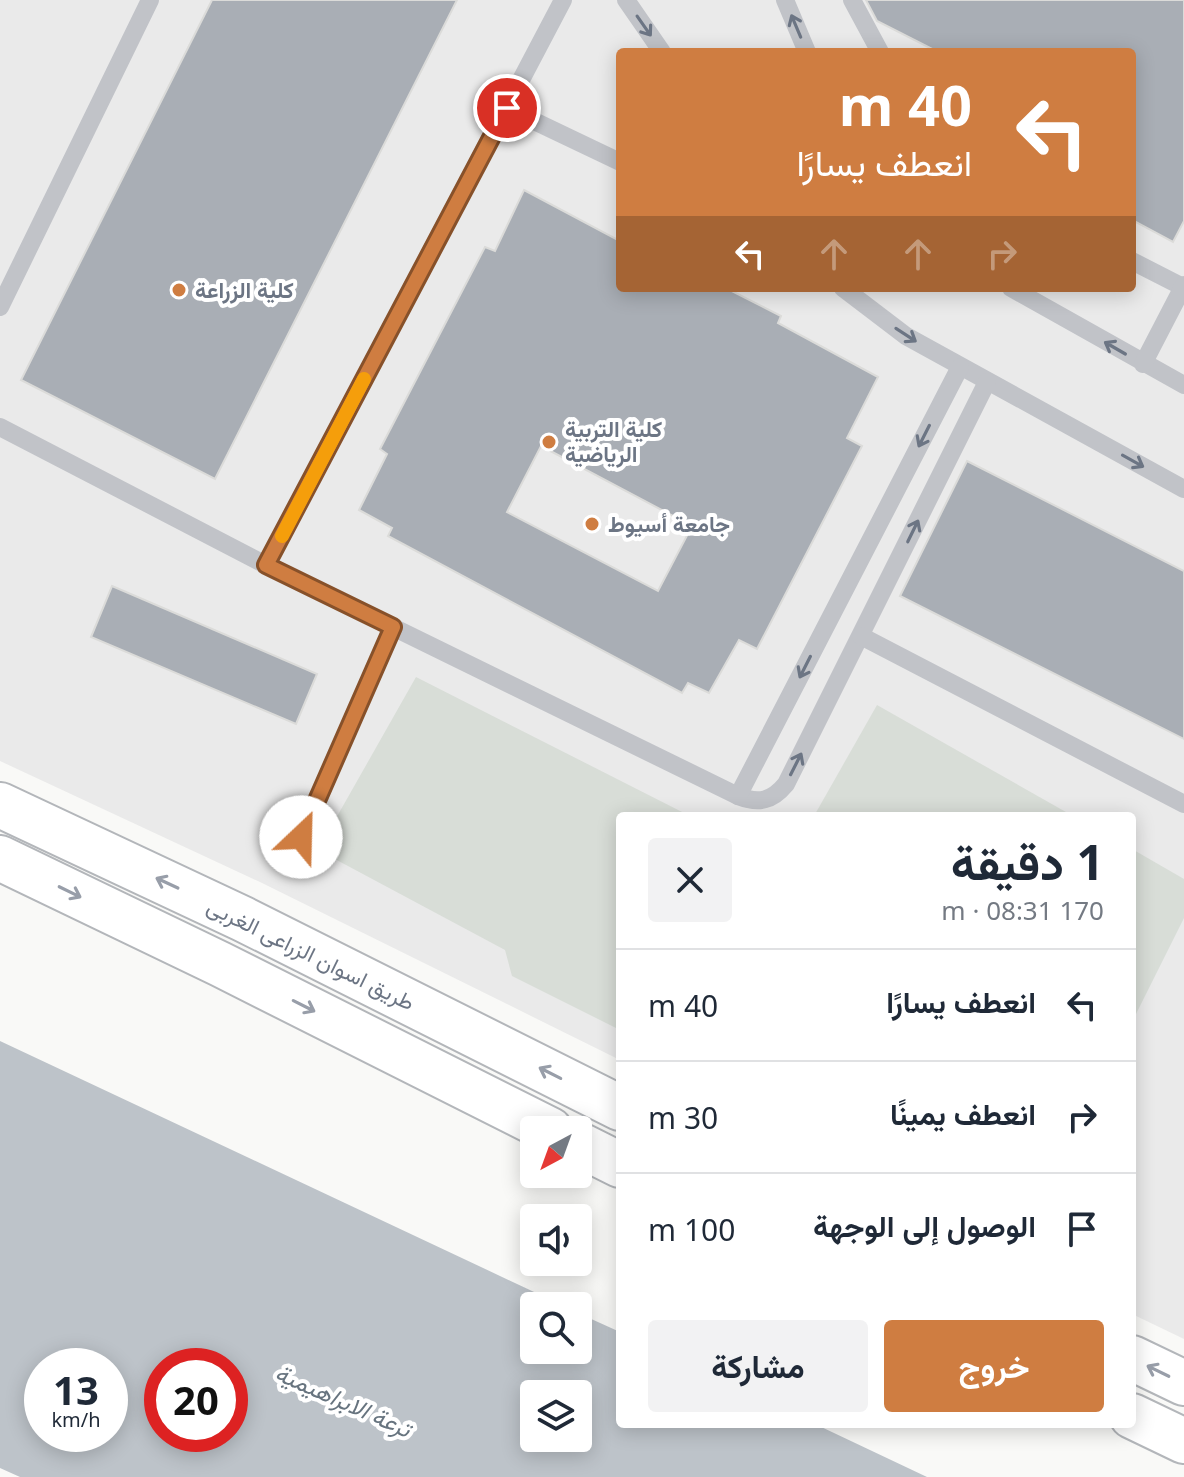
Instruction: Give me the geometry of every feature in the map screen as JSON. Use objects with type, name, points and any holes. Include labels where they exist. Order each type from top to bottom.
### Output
[{"type":"main road","name":"طريق اسوان الزراعى الغربى","points":[[0,805],[243,919],[616,1106]]},
{"type":"main road","points":[[0,858],[522,1116]]},
{"type":"main road","points":[[592,1151],[616,1163]]},
{"type":"main road","points":[[1136,1360],[1184,1383]]},
{"type":"main road","points":[[1136,1418],[1184,1441]]},
{"type":"lane","points":[[0,307],[150,0]]},
{"type":"lane","points":[[266,565],[563,0]]},
{"type":"lane","points":[[626,0],[659,48]]},
{"type":"lane","points":[[785,0],[805,48]]},
{"type":"lane","points":[[852,0],[878,48]]},
{"type":"lane","points":[[507,108],[616,160]]},
{"type":"lane","points":[[1136,263],[1183,286],[1143,364]]},
{"type":"lane","points":[[848,292],[906,336],[1184,489]]},
{"type":"lane","points":[[1018,292],[1184,385]]},
{"type":"lane","points":[[738,796],[960,367]]},
{"type":"lane","points":[[0,427],[266,565],[738,796],[751,801],[765,801],[777,795],[786,784],[987,382]]},
{"type":"lane","points":[[301,837],[393,627]]},
{"type":"lane","points":[[861,636],[1184,804]]},
{"type":"shaded area","name":"جامعة أسيوط","points":[[0,0],[1184,0],[1184,1339],[1136,1316],[1136,812],[616,812],[616,1058],[260,882],[0,761]]},
{"type":"shaded area","points":[[416,677],[682,812],[616,812],[616,1028],[512,976],[505,950],[318,850]]},
{"type":"shaded area","points":[[877,705],[1066,812],[816,812]]},
{"type":"shaded area","points":[[1136,851],[1184,879],[1184,918],[1136,1014]]},
{"type":"water","name":"ترعة الابراهيمية","points":[[0,1041],[534,1292],[520,1292],[520,1364],[592,1364],[592,1319],[616,1330],[616,1428],[823,1428],[927,1477],[20,1477],[0,1468]]},
{"type":"building","points":[[212,0],[457,0],[215,479],[21,380]]},
{"type":"building","points":[[866,0],[1184,0],[1184,221],[1173,242],[1136,222],[1136,48],[930,48],[877,21]]},
{"type":"building","name":"كلية التربية الرياضية","points":[[524,190],[616,239],[616,292],[734,292],[781,316],[778,323],[878,377],[847,438],[862,446],[757,649],[739,640],[709,693],[688,683],[682,693],[388,536],[392,528],[359,510],[387,454],[380,449],[485,247],[495,251]],"holes":[[[541,446],[692,526],[658,591],[507,512]]]},
{"type":"building","points":[[967,461],[1184,571],[1184,739],[900,596]]},
{"type":"building","points":[[112,586],[317,674],[296,724],[91,637]]},
{"type":"slow traffic","points":[[282,536],[364,379]]},
{"type":"place","name":"كلية الزراعة","points":[[179,290]]},
{"type":"place","name":"كلية التربية الرياضية","points":[[549,442]]},
{"type":"place","name":"جامعة أسيوط","points":[[592,524]]},
{"type":"route","points":[[301,837],[393,627],[266,565],[507,108]]}]
